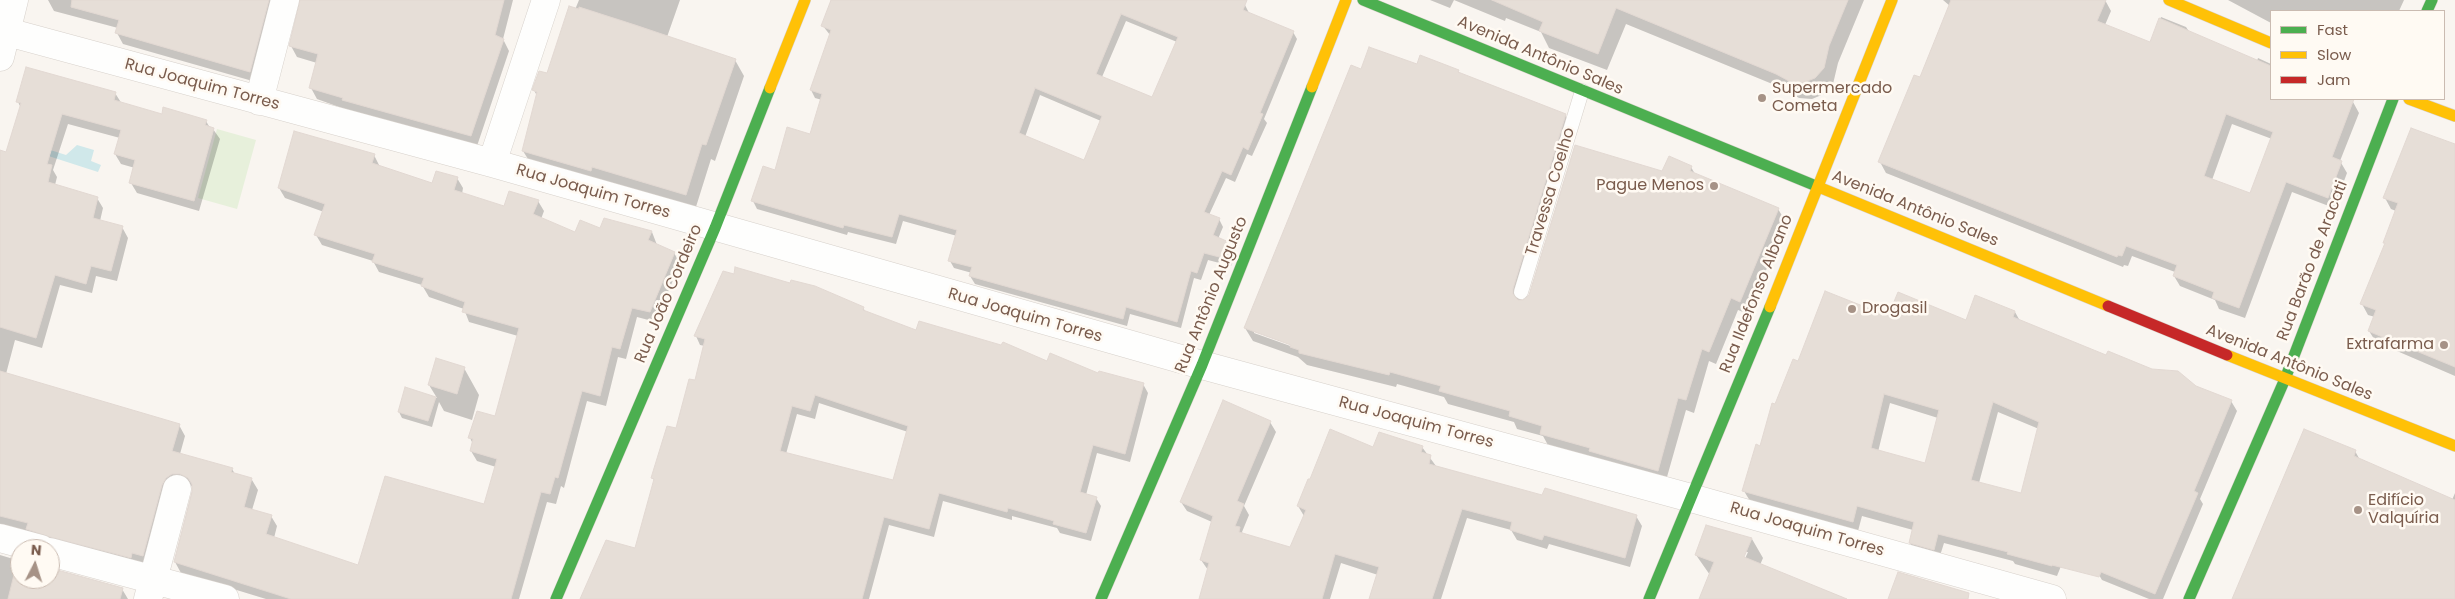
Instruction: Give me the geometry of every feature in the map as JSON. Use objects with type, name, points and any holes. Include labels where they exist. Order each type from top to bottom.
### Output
[{"type":"street","points":[[2,40],[14,0]]},
{"type":"street","points":[[259,101],[285,0]]},
{"type":"street","points":[[492,163],[546,0]]},
{"type":"street","name":"Rua João Cordeiro","points":[[556,599],[715,228],[805,0]]},
{"type":"street","name":"Rua Antônio Augusto","points":[[1101,599],[1202,365],[1346,0]]},
{"type":"street","name":"Avenida Antônio Sales","points":[[1363,0],[2285,379],[2455,446]]},
{"type":"street","name":"Rua Ildefonso Albano","points":[[1649,599],[1892,0]]},
{"type":"street","points":[[2169,0],[2270,42]]},
{"type":"street","name":"Rua Joaquim Torres","points":[[2,40],[259,101],[492,163],[1202,365],[1691,498],[2052,599]]},
{"type":"street","name":"Rua Barão de Aracati","points":[[2189,599],[2285,379],[2393,100]]},
{"type":"street","points":[[2411,100],[2455,116]]},
{"type":"street","points":[[151,589],[177,489]]},
{"type":"street","points":[[60,556],[151,589],[225,599]]},
{"type":"lane","name":"Travessa Coelho","points":[[1521,292],[1582,91]]},
{"type":"green space","points":[[217,129],[256,140],[237,209],[198,198]]},
{"type":"water","points":[[77,145],[94,150],[91,161],[101,165],[98,172],[36,152],[38,146],[66,155]]},
{"type":"building","points":[[72,0],[269,0],[250,72],[115,33],[119,20],[71,7]]},
{"type":"building","points":[[300,0],[504,0],[495,35],[504,39],[471,136],[342,100],[343,98],[309,88],[318,54],[289,46]]},
{"type":"building","points":[[831,0],[1247,0],[1243,10],[1294,31],[1260,113],[1263,114],[1248,150],[1243,147],[1231,175],[1222,171],[1204,212],[1220,218],[1213,235],[1233,244],[1227,259],[1204,253],[1197,273],[1191,271],[1177,322],[1126,307],[1123,319],[969,276],[972,267],[948,261],[957,230],[899,214],[892,237],[844,225],[843,228],[751,201],[763,166],[775,170],[787,127],[810,134],[822,94],[810,90],[831,30],[821,26]],"holes":[[[1121,14],[1178,37],[1152,97],[1096,74]],[[1035,88],[1102,116],[1084,160],[1019,133]]]},
{"type":"building","points":[[1492,0],[1848,0],[1829,46],[1824,68],[1815,78],[1802,83],[1789,81],[1616,8],[1598,54],[1539,31],[1543,22]]},
{"type":"building","points":[[1951,0],[2106,0],[2097,21],[2150,42],[2159,18],[2270,66],[2270,100],[2354,100],[2332,157],[2342,161],[2328,198],[2286,182],[2239,308],[2212,298],[2214,292],[2173,276],[2177,265],[2126,246],[2122,256],[2118,255],[2117,257],[1878,162],[1914,75],[1920,77]],"holes":[[[2226,114],[2273,132],[2250,193],[2204,176]]]},
{"type":"building","points":[[569,6],[579,9],[579,7],[736,59],[706,145],[702,144],[686,195],[592,167],[591,171],[522,151],[537,92],[532,90],[539,71],[547,73]]},
{"type":"building","points":[[1369,47],[1417,64],[1420,55],[1459,70],[1458,72],[1566,114],[1513,289],[1513,294],[1518,300],[1523,300],[1529,295],[1575,145],[1662,171],[1669,156],[1692,166],[1690,171],[1779,208],[1740,302],[1731,298],[1709,352],[1702,349],[1686,400],[1678,398],[1658,471],[1589,451],[1590,448],[1540,434],[1542,426],[1509,416],[1510,411],[1439,391],[1441,386],[1390,372],[1389,375],[1299,353],[1299,350],[1290,347],[1291,345],[1244,328],[1351,65],[1361,69]]},
{"type":"building","points":[[26,67],[116,92],[114,100],[162,114],[163,107],[207,120],[205,125],[214,128],[194,201],[129,183],[135,160],[114,154],[121,130],[62,114],[47,164],[52,165],[48,182],[98,197],[93,218],[123,226],[111,271],[91,266],[86,284],[55,275],[36,338],[0,327],[0,150],[6,152],[21,103],[16,102]]},
{"type":"building","points":[[2411,128],[2455,144],[2455,367],[2368,331],[2376,310],[2360,304],[2385,243],[2383,243],[2398,203],[2383,198]]},
{"type":"building","points":[[294,131],[375,154],[372,163],[432,183],[436,171],[458,177],[454,190],[504,206],[509,191],[539,200],[533,214],[575,232],[580,220],[600,228],[604,218],[652,231],[648,240],[675,252],[650,312],[632,308],[620,349],[612,347],[600,396],[582,391],[558,478],[555,477],[550,494],[541,492],[511,599],[291,599],[174,562],[192,492],[192,484],[188,478],[180,474],[172,474],[166,478],[162,485],[143,556],[132,553],[131,558],[50,537],[26,529],[28,523],[0,516],[0,371],[180,424],[172,451],[233,468],[231,472],[252,478],[244,507],[272,515],[266,534],[358,565],[385,476],[484,504],[497,459],[470,451],[473,439],[468,438],[477,411],[495,416],[519,328],[462,312],[465,302],[421,286],[424,278],[372,262],[375,254],[314,235],[325,204],[278,188]]},
{"type":"building","points":[[735,267],[790,283],[791,280],[815,286],[864,307],[863,310],[916,330],[919,321],[1001,345],[1003,342],[1047,361],[1050,353],[1098,373],[1099,371],[1144,383],[1125,454],[1093,445],[1080,492],[1097,497],[1086,533],[1053,524],[1054,521],[1008,508],[1007,512],[939,493],[929,529],[884,517],[862,599],[580,599],[606,540],[635,548],[654,479],[651,478],[667,426],[676,428],[689,379],[695,380],[705,339],[694,336],[723,271],[734,274]],"holes":[[[815,395],[908,426],[893,480],[780,451],[792,406],[810,411]]]},
{"type":"building","points":[[1825,291],[1888,316],[1898,292],[1966,320],[1975,295],[2015,311],[2013,317],[2106,355],[2108,351],[2152,369],[2178,371],[2196,386],[2232,400],[2194,491],[2198,493],[2155,594],[2101,572],[2099,577],[2007,554],[2008,552],[1938,534],[1934,550],[1909,543],[1914,522],[1857,506],[1853,522],[1742,491],[1756,444],[1760,446],[1772,403],[1775,404],[1793,359],[1798,361]],"holes":[[[1884,394],[1939,410],[1925,463],[1871,448]],[[1993,402],[2039,422],[2021,493],[1971,480]]]},
{"type":"building","points":[[436,358],[465,367],[457,394],[428,385]]},
{"type":"building","points":[[405,387],[436,397],[428,421],[398,412]]},
{"type":"building","points":[[1223,400],[1271,421],[1237,501],[1244,504],[1235,526],[1240,527],[1239,532],[1290,547],[1306,510],[1297,506],[1330,429],[1373,447],[1379,432],[1423,446],[1421,452],[1431,455],[1429,464],[1542,495],[1545,488],[1637,515],[1625,558],[1544,535],[1542,540],[1510,530],[1512,522],[1462,509],[1432,599],[1369,599],[1379,567],[1335,554],[1322,599],[1199,599],[1209,563],[1200,560],[1213,516],[1180,502]]},
{"type":"building","points":[[2304,429],[2356,450],[2354,456],[2455,500],[2455,599],[2232,599]]},
{"type":"building","points":[[1706,525],[1752,538],[1744,557],[1847,599],[1699,599],[1714,562],[1695,555]]},
{"type":"building","points":[[60,571],[123,588],[120,599],[8,599],[10,589],[60,589]]},
{"type":"building","points":[[1898,572],[1969,593],[1968,599],[1888,599]]},
{"type":"traffic: fast","points":[[1363,0],[1821,188]]},
{"type":"traffic: fast","points":[[2427,10],[2432,0]]},
{"type":"traffic: fast","points":[[1101,599],[1202,365],[1312,87]]},
{"type":"traffic: fast","points":[[556,599],[715,228],[770,88]]},
{"type":"traffic: fast","points":[[2189,599],[2285,379],[2393,100]]},
{"type":"traffic: fast","points":[[1649,599],[1770,307]]},
{"type":"traffic: slow","points":[[770,88],[805,0]]},
{"type":"traffic: slow","points":[[1312,87],[1346,0]]},
{"type":"traffic: slow","points":[[1770,307],[1892,0]]},
{"type":"traffic: slow","points":[[2169,0],[2270,43]]},
{"type":"traffic: slow","points":[[2412,100],[2455,116]]},
{"type":"traffic: slow","points":[[1821,188],[2108,306]]},
{"type":"traffic: slow","points":[[2227,355],[2455,446]]},
{"type":"traffic: jam","points":[[2108,306],[2227,355]]},
{"type":"place","name":"Supermercado Cometa","points":[[1762,98]]},
{"type":"place","name":"Pague Menos","points":[[1714,186]]},
{"type":"place","name":"Drogasil","points":[[1852,309]]},
{"type":"place","name":"Extrafarma","points":[[2444,345]]},
{"type":"place","name":"Edifício Valquíria","points":[[2358,510]]}]
